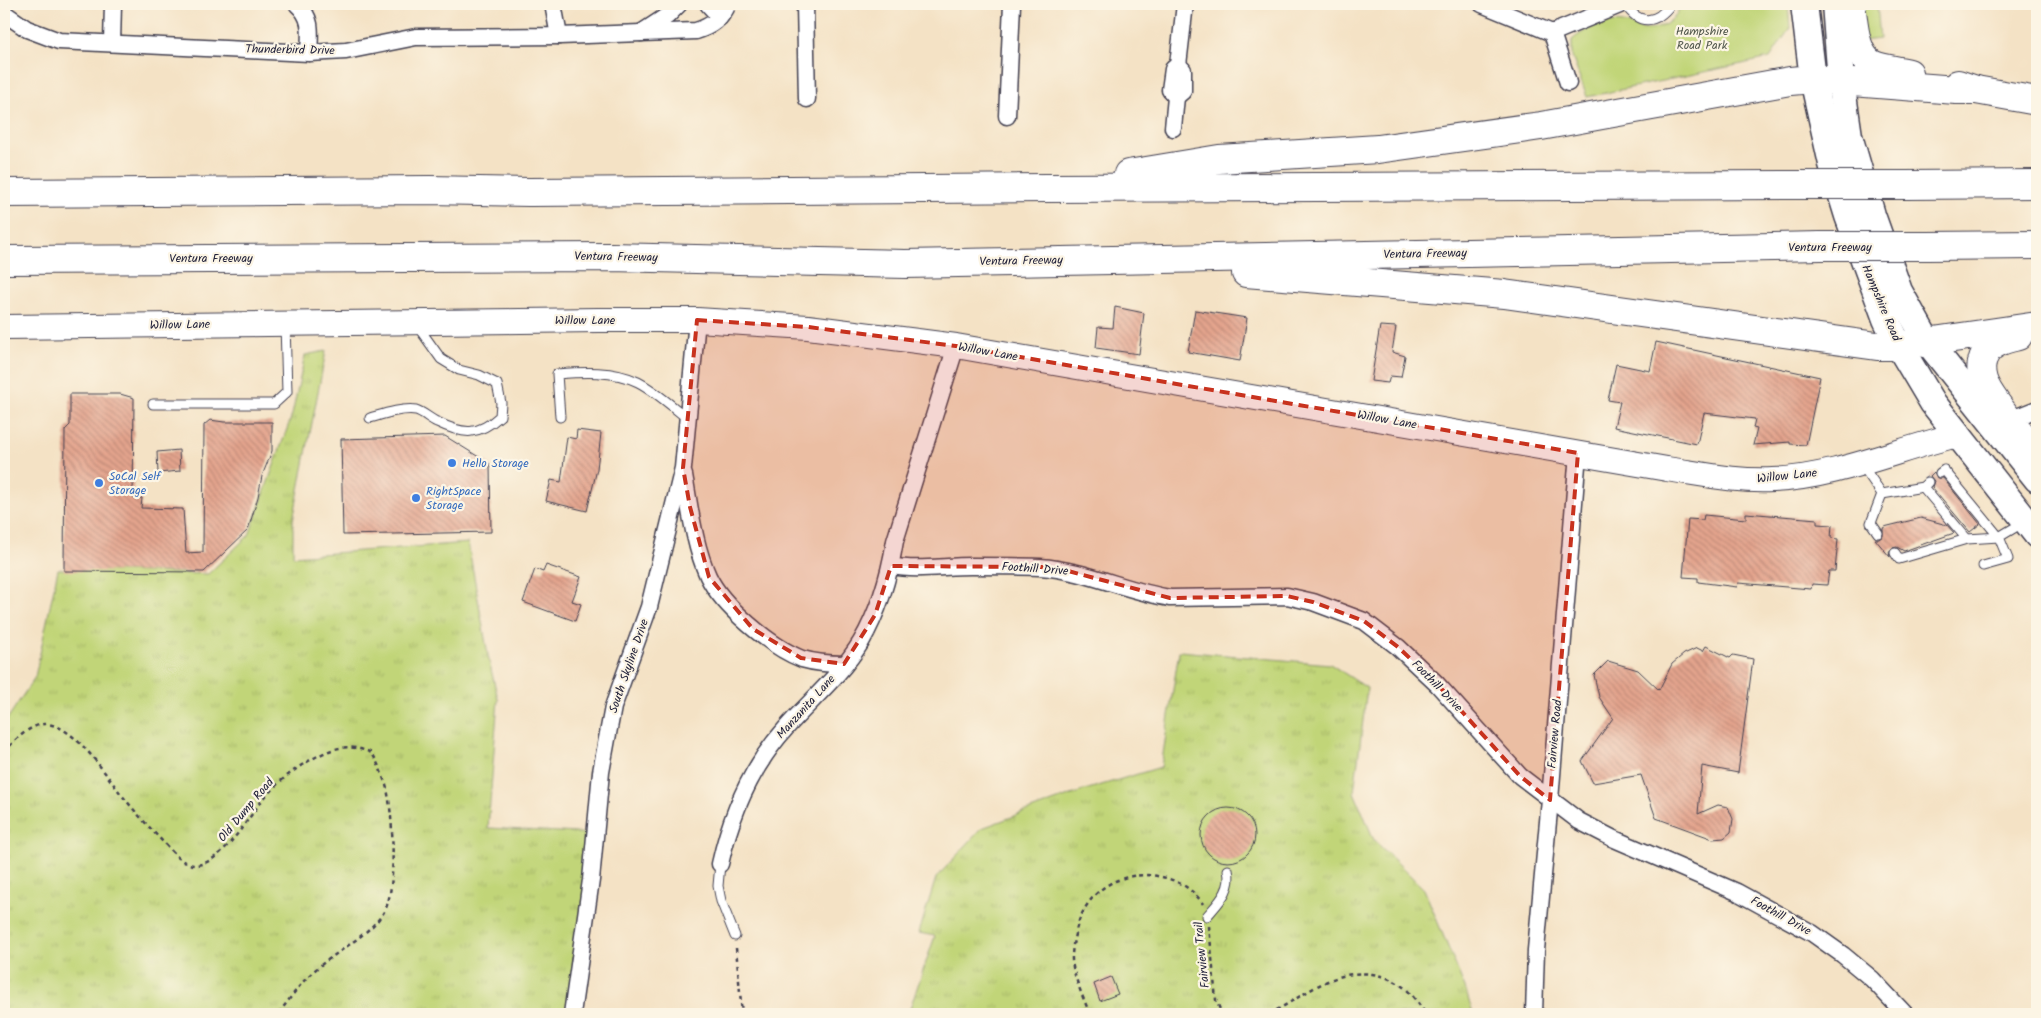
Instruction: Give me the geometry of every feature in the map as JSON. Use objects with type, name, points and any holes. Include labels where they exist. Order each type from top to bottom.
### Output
[{"type":"highway","points":[[1850,4],[1858,44],[1862,53],[1874,65],[1976,90],[2037,101]]},
{"type":"highway","points":[[1048,188],[1219,159],[1378,149],[1531,128],[1813,78],[1976,90]]},
{"type":"highway","points":[[4,193],[2037,184]]},
{"type":"highway","name":"Ventura Freeway","points":[[4,260],[611,257],[905,264],[1821,246],[2037,245]]},
{"type":"highway","points":[[905,264],[959,272],[1253,273],[1504,294],[1873,346],[1899,346],[2037,326]]},
{"type":"highway","points":[[2037,326],[2018,336],[1998,342],[1988,350],[1981,362],[1983,380],[2002,423],[2037,455]]},
{"type":"main road","name":"Hampshire Road","points":[[1804,4],[1813,78],[1830,155],[1848,216],[1886,319],[1899,346],[1933,403],[1957,435]]},
{"type":"main road","name":"Hampshire Road","points":[[1835,4],[1841,81],[1849,136],[1872,215],[1899,291],[1927,341],[2002,423],[2037,479]]},
{"type":"main road","points":[[1957,435],[1970,436],[1977,439],[2034,522]]},
{"type":"street","points":[[112,43],[113,4]]},
{"type":"street","points":[[297,4],[309,21],[309,53]]},
{"type":"street","points":[[553,4],[559,36]]},
{"type":"street","points":[[641,33],[667,16],[679,4]]},
{"type":"street","name":"Thunderbird Drive","points":[[4,13],[27,29],[59,41],[309,53],[346,51],[416,37],[559,36],[696,31],[708,27],[724,10],[708,4]]},
{"type":"street","points":[[805,4],[808,99]]},
{"type":"street","points":[[1007,116],[1012,4]]},
{"type":"street","points":[[1173,128],[1176,97],[1170,90],[1173,69],[1178,65],[1185,4]]},
{"type":"street","points":[[1482,4],[1552,33],[1623,4]]},
{"type":"street","points":[[1552,33],[1568,83]]},
{"type":"street","name":"Willow Lane","points":[[4,327],[697,320],[808,327],[956,346],[1667,469],[1747,480],[1773,480],[1814,475],[1957,435]]},
{"type":"street","name":"South Skyline Drive","points":[[572,1014],[591,880],[601,772],[613,707],[649,607],[683,468],[697,320]]},
{"type":"street","name":"Manzanita Lane","points":[[720,864],[733,815],[754,772],[780,734],[823,692],[860,644],[876,615],[891,566],[895,541],[956,346]]},
{"type":"street","points":[[2002,423],[2037,410]]},
{"type":"street","name":"Fairview Road","points":[[1534,1014],[1536,950],[1578,453]]},
{"type":"street","points":[[683,468],[700,555],[709,577],[720,594],[753,629],[790,653],[820,664],[844,664]]},
{"type":"street","name":"Foothill Drive","points":[[891,566],[907,569],[971,566],[1041,568],[1068,571],[1170,598],[1287,596],[1334,608],[1364,622],[1398,647],[1437,684],[1520,776],[1579,822],[1737,892],[1812,933],[1872,979],[1905,1014]]},
{"type":"lane","points":[[1623,4],[1635,16],[1645,20],[1657,18],[1671,4]]},
{"type":"lane","points":[[370,418],[396,411],[417,410],[437,422],[475,432],[490,426],[500,416],[501,403],[496,384],[479,375],[459,370],[441,359],[414,322]]},
{"type":"lane","points":[[152,404],[274,404],[286,392],[285,324]]},
{"type":"lane","points":[[560,417],[557,374],[600,373],[621,376],[638,382],[688,419]]},
{"type":"lane","points":[[1860,462],[1882,494]]},
{"type":"lane","points":[[1940,473],[1944,470],[1972,509],[1999,537],[2008,559],[1983,566]]},
{"type":"lane","points":[[1882,494],[1926,485],[1956,522],[1966,539]]},
{"type":"lane","points":[[1878,533],[1871,523],[1882,494]]},
{"type":"lane","points":[[1895,553],[1899,559],[1966,539],[1999,537],[2034,522]]},
{"type":"lane","name":"Manzanita Lane","points":[[720,864],[718,886],[721,901],[735,936]]},
{"type":"lane","points":[[1207,916],[1227,890],[1230,878],[1228,870]]},
{"type":"path","name":"Old Dump Road","points":[[4,752],[35,726],[44,724],[64,732],[86,749],[123,798],[177,856],[189,864],[202,864],[222,852],[264,798],[296,768],[329,749],[358,748],[372,753],[386,786],[392,835],[390,890],[385,910],[368,930],[313,972],[298,987],[278,1014]]},
{"type":"path","name":"Fairview Trail","points":[[1090,1014],[1081,994],[1072,957],[1077,924],[1090,901],[1101,890],[1116,880],[1131,877],[1161,876],[1180,882],[1189,888],[1198,896],[1207,916],[1216,1000],[1222,1014]]},
{"type":"path","points":[[735,936],[742,1014]]},
{"type":"path","points":[[1269,1014],[1319,984],[1337,976],[1354,973],[1381,976],[1393,980],[1409,992],[1426,1014]]},
{"type":"highlighted area","points":[[697,320],[808,327],[956,346],[1578,453],[1550,800],[1520,776],[1437,684],[1398,647],[1364,621],[1313,602],[1287,596],[1170,598],[1068,571],[1041,567],[891,566],[875,615],[844,664],[801,658],[753,629],[709,577],[690,507],[683,468]]},
{"type":"green space","name":"Hampshire Road Park","points":[[1682,4],[1788,4],[1790,28],[1770,58],[1587,97],[1572,57],[1572,40],[1590,29],[1616,22],[1626,23],[1642,29],[1655,29],[1671,20]]},
{"type":"green space","points":[[1857,4],[1877,4],[1880,39],[1862,41]]},
{"type":"green space","points":[[326,351],[293,520],[293,556],[468,543],[489,661],[498,699],[488,828],[595,834],[572,1014],[4,1014],[4,724],[35,677],[58,569],[208,574],[249,535],[292,415],[305,355]]},
{"type":"green space","points":[[1179,651],[1330,664],[1367,688],[1354,792],[1374,840],[1424,889],[1465,988],[1473,1014],[908,1014],[935,936],[919,933],[936,878],[982,828],[1085,790],[1161,767]]},
{"type":"building","points":[[1115,307],[1144,313],[1139,354],[1096,348],[1098,327],[1113,328]]},
{"type":"building","points":[[1195,310],[1247,318],[1240,361],[1188,352]]},
{"type":"building","points":[[1380,326],[1396,327],[1392,352],[1405,356],[1401,377],[1390,376],[1388,383],[1371,381]]},
{"type":"building","points":[[1656,342],[1820,377],[1806,445],[1790,444],[1790,442],[1753,445],[1757,429],[1753,428],[1755,419],[1704,413],[1697,444],[1614,427],[1620,402],[1608,400],[1616,364],[1650,371]]},
{"type":"building","name":"SoCal Self Storage","points":[[70,394],[120,394],[134,398],[133,498],[142,498],[141,508],[183,509],[186,553],[203,552],[204,425],[210,420],[224,422],[272,422],[272,451],[262,476],[248,530],[204,572],[64,571],[65,430],[70,425]]},
{"type":"building","points":[[577,430],[601,433],[597,469],[587,511],[546,501],[551,480],[561,482],[567,437],[576,439]]},
{"type":"building","name":"RightSpace Storage","points":[[445,436],[490,464],[491,532],[343,535],[341,439]]},
{"type":"building","points":[[179,450],[180,471],[158,473],[157,452]]},
{"type":"building","points":[[1934,472],[1937,478],[1943,478],[1980,524],[1970,532],[1932,487],[1934,481],[1930,476]]},
{"type":"building","points":[[1746,513],[1817,519],[1817,524],[1832,525],[1831,538],[1838,539],[1835,571],[1829,571],[1827,585],[1812,584],[1811,589],[1738,583],[1737,587],[1698,582],[1698,578],[1683,577],[1688,519],[1703,520],[1704,515],[1746,519]]},
{"type":"building","points":[[1921,518],[1947,525],[1954,533],[1904,551],[1897,547],[1892,548],[1889,551],[1890,557],[1875,539],[1883,536],[1884,527]]},
{"type":"building","points":[[546,565],[581,577],[572,601],[581,604],[575,621],[523,602],[535,569],[543,572]]},
{"type":"building","points":[[1706,646],[1730,658],[1733,655],[1753,659],[1738,773],[1702,766],[1698,814],[1718,805],[1728,807],[1733,819],[1731,832],[1724,838],[1713,839],[1656,818],[1641,775],[1593,783],[1582,761],[1613,718],[1599,697],[1594,675],[1608,661],[1638,670],[1659,690],[1672,664],[1684,654],[1697,648],[1703,651]]},
{"type":"building","points":[[1223,808],[1233,808],[1243,812],[1251,820],[1255,835],[1251,850],[1243,858],[1233,862],[1223,862],[1213,858],[1205,850],[1201,840],[1201,830],[1205,820],[1213,812]]},
{"type":"building","points":[[1111,977],[1118,994],[1100,1001],[1094,984]]},
{"type":"place","name":"Hello Storage","points":[[452,463]]},
{"type":"place","name":"SoCal Self Storage","points":[[99,483]]},
{"type":"place","name":"RightSpace Storage","points":[[416,498]]}]
